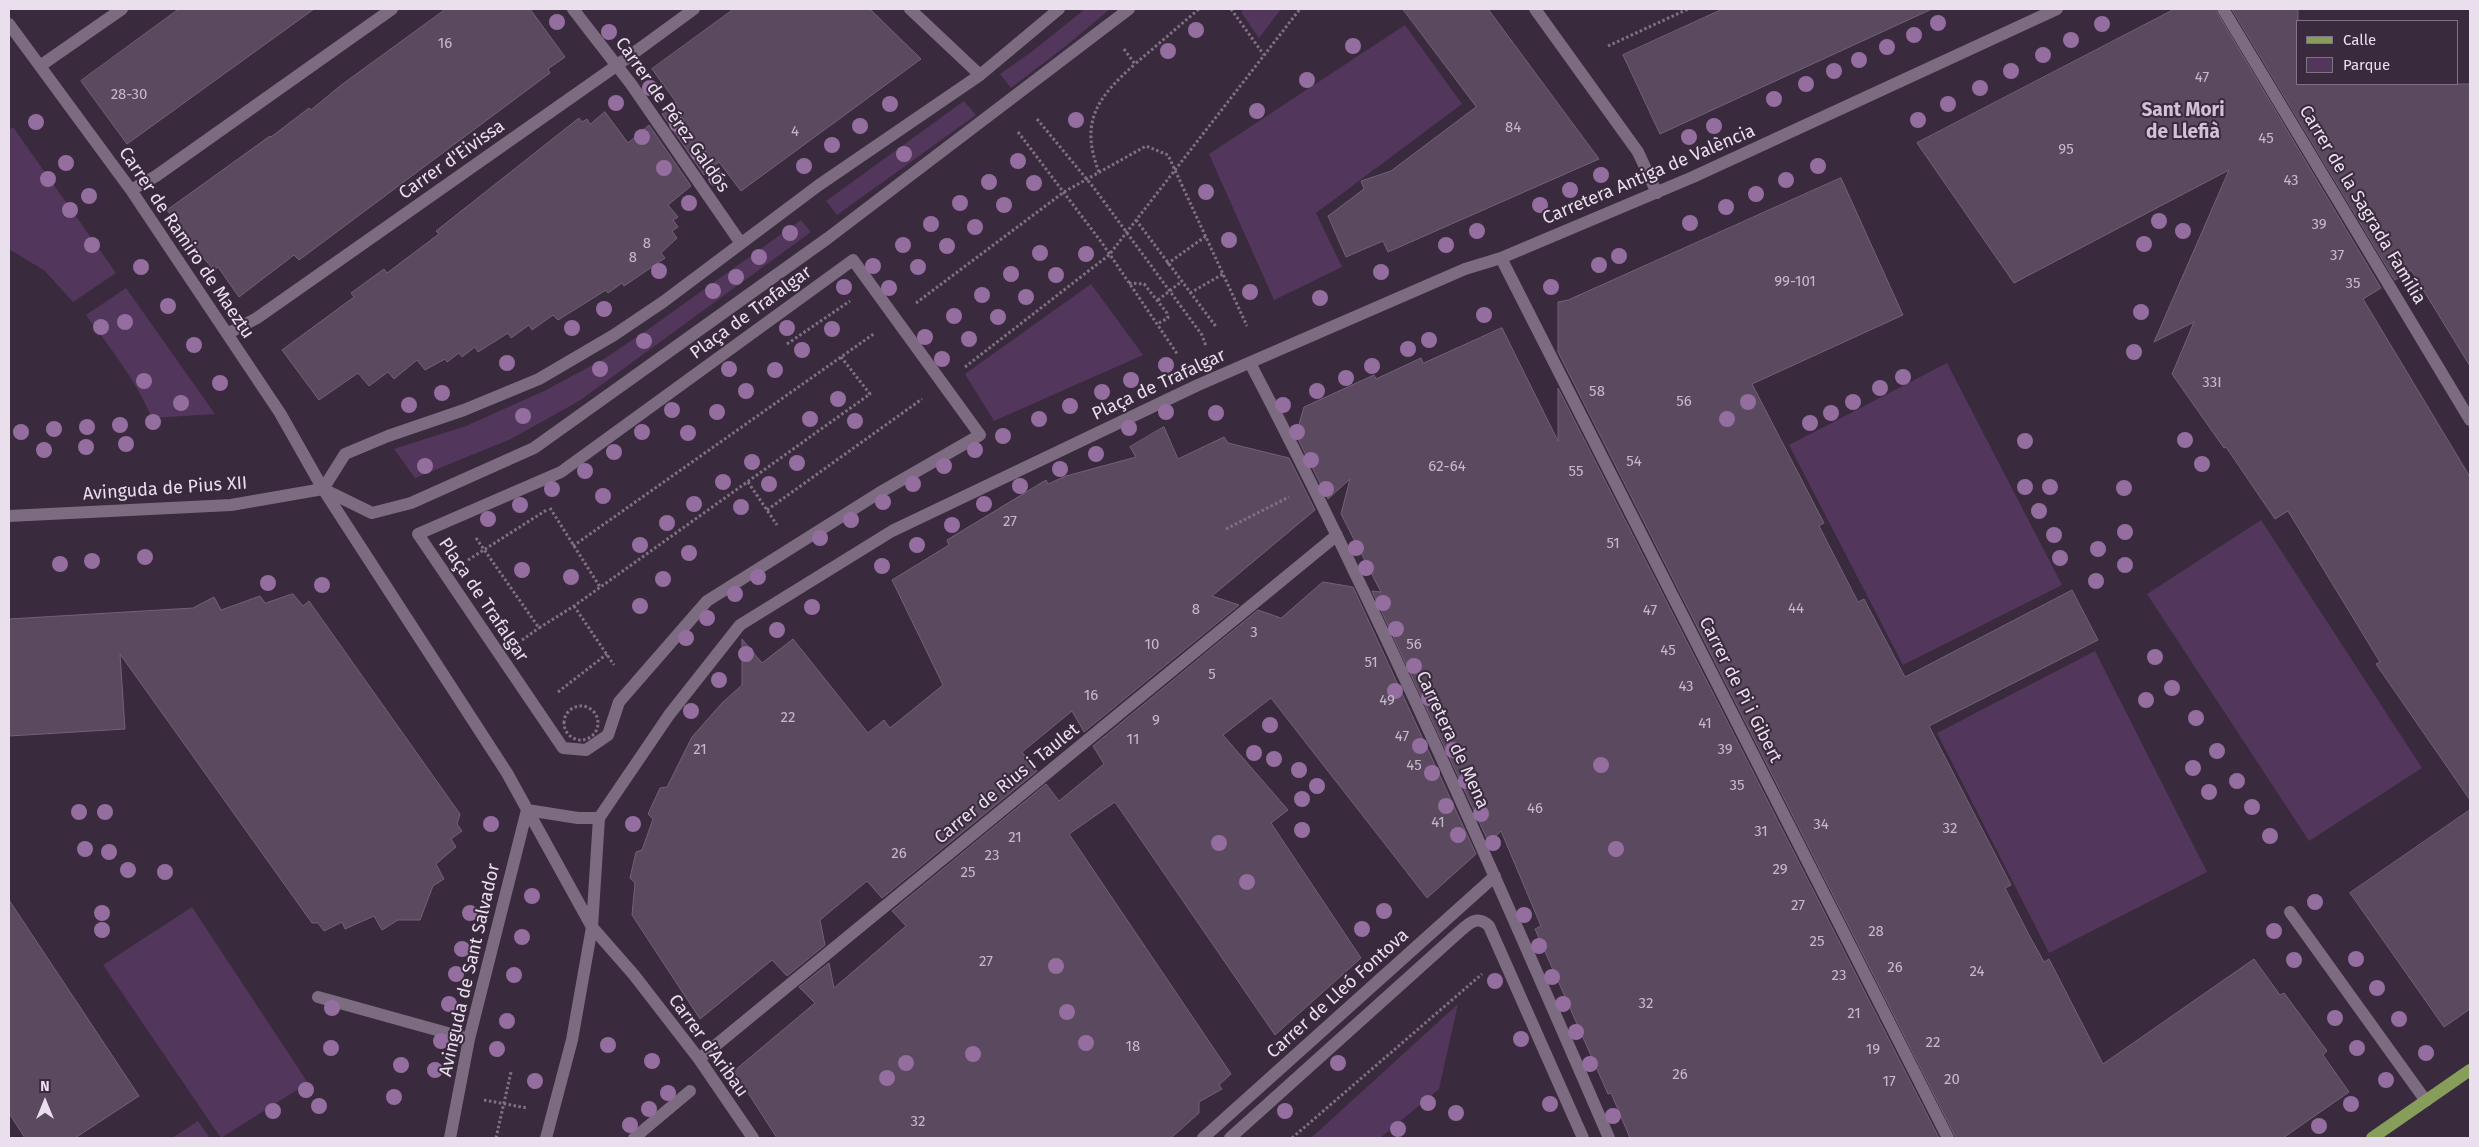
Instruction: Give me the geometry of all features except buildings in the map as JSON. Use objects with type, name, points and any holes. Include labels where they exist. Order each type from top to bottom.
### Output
[{"type":"main road","points":[[2372,1138],[2470,1070]]},
{"type":"street","points":[[40,66],[122,9]]},
{"type":"street","points":[[131,190],[156,176],[392,9]]},
{"type":"street","name":"Carrer de Pérez Galdós","points":[[573,9],[616,66],[740,242]]},
{"type":"street","name":"Carrer d'Eivissa","points":[[227,334],[257,318],[616,66],[694,9]]},
{"type":"street","points":[[910,9],[980,75]]},
{"type":"street","points":[[592,927],[527,810],[472,718],[323,489],[344,454],[388,436],[464,410],[539,379],[614,335],[663,302],[740,242],[980,75],[1059,9]]},
{"type":"street","name":"Plaça de Trafalgar","points":[[323,489],[372,513],[411,503],[534,448],[828,238],[1129,9]]},
{"type":"street","points":[[1535,9],[1638,152],[1657,193]]},
{"type":"street","name":"Carretera Antiga de València","points":[[1250,363],[1465,269],[1501,258],[1657,193],[2057,9]]},
{"type":"street","name":"Carrer de la Sagrada Família","points":[[2223,9],[2470,420]]},
{"type":"street","name":"Carrer de Ramiro de Maeztu","points":[[9,24],[131,190],[280,413],[323,489]]},
{"type":"street","name":"Carrer de Pi i Gibert","points":[[1501,258],[1948,1138]]},
{"type":"street","name":"Plaça de Trafalgar","points":[[853,260],[980,435],[879,493],[707,601],[619,702],[608,735],[586,750],[563,748],[418,534],[460,515],[561,472],[853,260]]},
{"type":"street","name":"Plaça de Trafalgar","points":[[599,818],[669,715],[740,625],[892,532],[1198,385],[1250,363]]},
{"type":"street","name":"Carretera de Mena","points":[[1250,363],[1337,535],[1495,876],[1609,1138]]},
{"type":"street","name":"Avinguda de Pius XII","points":[[9,516],[231,505],[323,489]]},
{"type":"street","name":"Carrer de Rius i Taulet","points":[[699,1060],[1337,535]]},
{"type":"street","points":[[527,810],[578,818],[599,818],[592,927],[572,1040],[546,1138]]},
{"type":"street","name":"Avinguda de Sant Salvador","points":[[450,1138],[469,1039],[527,810]]},
{"type":"street","name":"Carrer de Lleó Fontova","points":[[1203,1138],[1495,876]]},
{"type":"street","points":[[2290,912],[2426,1101]]},
{"type":"street","points":[[1230,1138],[1458,933],[1472,921],[1478,920],[1489,926],[1583,1138]]},
{"type":"street","name":"Carrer d'Aribau","points":[[592,927],[634,975],[699,1060],[753,1138]]},
{"type":"street","points":[[318,997],[469,1039]]},
{"type":"street","points":[[634,1138],[690,1091]]},
{"type":"path","points":[[1099,172],[1091,152],[1090,127],[1096,106],[1114,82],[1199,9]]},
{"type":"path","points":[[1231,9],[1264,54]]},
{"type":"path","points":[[1109,255],[1300,9]]},
{"type":"path","points":[[1608,46],[1688,9]]},
{"type":"path","points":[[1124,49],[1135,64]]},
{"type":"path","points":[[1037,119],[1094,188],[1202,335],[1206,346]]},
{"type":"path","points":[[1018,132],[1064,192],[1178,355]]},
{"type":"path","points":[[573,546],[841,357],[1064,192],[1146,146],[1168,155],[1247,326]]},
{"type":"path","points":[[1136,220],[1217,328]]},
{"type":"path","points":[[1168,264],[1206,236]]},
{"type":"path","points":[[1190,293],[1224,274]]},
{"type":"path","points":[[1158,300],[1182,282]]},
{"type":"path","points":[[1128,283],[1144,284],[1168,313],[1168,318],[1157,324]]},
{"type":"path","points":[[530,635],[574,606],[870,394],[841,357]]},
{"type":"path","points":[[748,482],[764,505]]},
{"type":"path","points":[[1226,530],[1296,493]]},
{"type":"path","points":[[767,510],[786,496]]},
{"type":"path","points":[[474,556],[550,508],[600,587]]},
{"type":"path","points":[[460,515],[539,628]]},
{"type":"path","points":[[574,606],[600,644]]},
{"type":"path","points":[[566,687],[606,654]]},
{"type":"path","points":[[1292,1138],[1487,970]]},
{"type":"path","points":[[496,1138],[511,1072]]},
{"type":"path","points":[[476,1098],[532,1109]]},
{"type":"green space","points":[[1085,9],[1110,9],[1011,88],[1000,74],[1030,53]]},
{"type":"green space","points":[[1245,9],[1281,9],[1259,38],[1241,12]]},
{"type":"green space","points":[[1405,25],[1462,104],[1316,213],[1342,267],[1274,300],[1209,154]]},
{"type":"green space","points":[[964,101],[976,115],[837,215],[826,201]]},
{"type":"green space","points":[[13,127],[116,273],[73,302],[45,271],[9,249],[9,130]]},
{"type":"green space","points":[[801,220],[811,232],[579,401],[511,439],[415,478],[394,449],[466,426],[544,391],[604,359]]},
{"type":"green space","points":[[1091,284],[1143,355],[994,421],[965,374]]},
{"type":"green space","points":[[126,288],[215,414],[152,418],[130,377],[86,315]]},
{"type":"green space","points":[[1947,363],[2062,585],[1903,665],[1789,445]]},
{"type":"green space","points":[[2261,520],[2422,768],[2309,841],[2147,594]]},
{"type":"green space","points":[[2095,651],[2207,872],[2049,953],[1937,733]]},
{"type":"green space","points":[[192,907],[308,1083],[221,1138],[103,965]]},
{"type":"green space","points":[[1458,1004],[1439,1089],[1380,1138],[1311,1138]]},
{"type":"green space","points":[[198,1121],[210,1138],[172,1138]]},
{"type":"district","name":"Sant Mori de Llefià","points":[[2183,122]]}]
